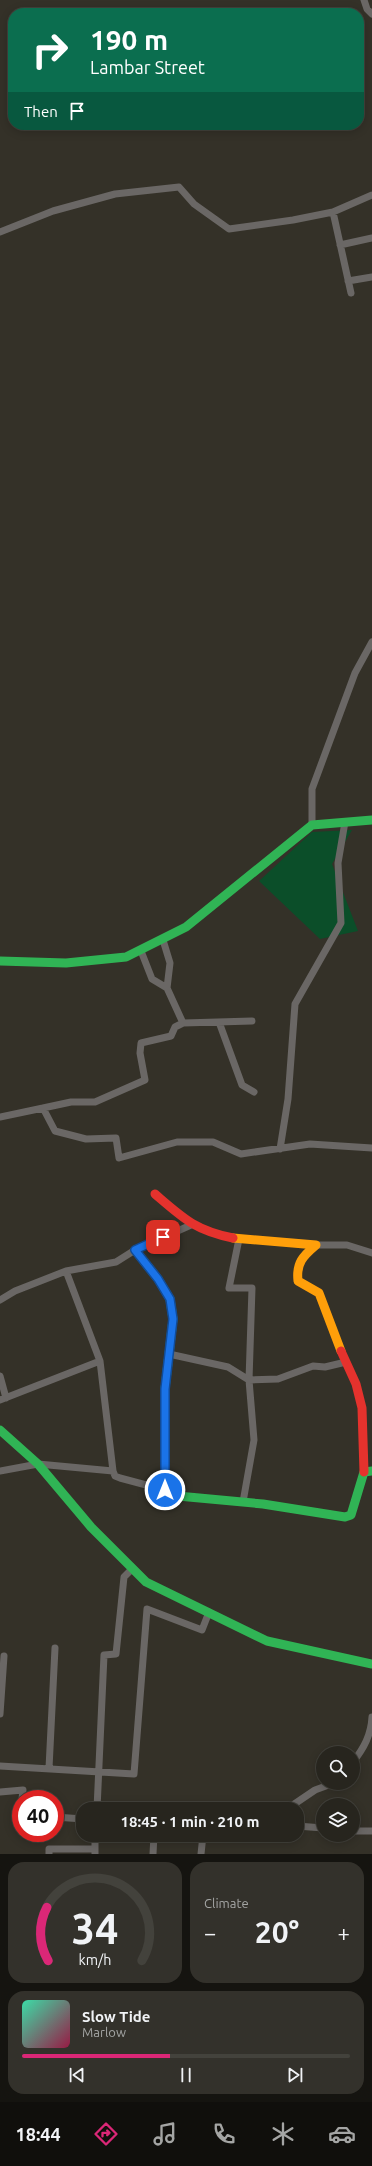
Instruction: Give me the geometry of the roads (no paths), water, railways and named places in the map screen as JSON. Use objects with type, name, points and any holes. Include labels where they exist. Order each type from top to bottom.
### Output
[{"type":"street","points":[[364,0],[367,9],[372,14]]},
{"type":"street","points":[[0,232],[53,211],[115,194],[179,186],[194,204],[228,229],[294,220],[333,212],[372,195]]},
{"type":"street","points":[[333,212],[351,293]]},
{"type":"street","points":[[340,245],[372,238]]},
{"type":"street","points":[[348,281],[372,277]]},
{"type":"street","points":[[312,824],[312,789],[355,673],[372,642]]},
{"type":"street","points":[[0,961],[66,963],[126,957],[163,940],[186,927],[312,824],[372,820]]},
{"type":"street","points":[[280,1149],[289,1091],[295,1004],[341,922],[338,862],[345,822]]},
{"type":"street","points":[[163,940],[170,963],[167,988],[184,1023]]},
{"type":"street","points":[[141,951],[152,979],[167,988]]},
{"type":"street","points":[[0,1117],[71,1102],[95,1102],[145,1080],[140,1053],[141,1043],[171,1036],[175,1027],[184,1023],[252,1021]]},
{"type":"street","points":[[219,1022],[242,1085],[254,1092]]},
{"type":"street","points":[[43,1108],[55,1131],[86,1139],[116,1138],[119,1158],[177,1142],[213,1142],[241,1154],[310,1144],[372,1148]]},
{"type":"street","points":[[155,1194],[191,1225],[201,1230],[239,1239],[316,1245],[347,1245],[372,1253]]},
{"type":"street","points":[[0,1300],[15,1291],[66,1271],[116,1262],[135,1250],[191,1225]]},
{"type":"street","points":[[239,1239],[229,1288],[252,1288],[249,1380],[254,1440],[243,1502]]},
{"type":"street","points":[[135,1250],[158,1279],[170,1299],[173,1319],[165,1389],[165,1490],[167,1495],[243,1502],[345,1517],[351,1515],[368,1471],[362,1408],[356,1384],[333,1334],[319,1293],[298,1281],[297,1272],[299,1259],[316,1245]]},
{"type":"street","points":[[66,1271],[100,1361],[113,1472],[115,1476],[120,1478],[165,1490]]},
{"type":"street","points":[[169,1354],[228,1368],[249,1380],[278,1378],[314,1366],[325,1367],[346,1362]]},
{"type":"street","points":[[0,1376],[3,1399],[100,1361]]},
{"type":"street","points":[[0,1430],[38,1464],[91,1527],[146,1582],[267,1641],[372,1664]]},
{"type":"street","points":[[0,1471],[38,1464],[113,1472]]},
{"type":"street","points":[[98,1802],[104,1655],[116,1654],[124,1577],[132,1568]]},
{"type":"street","points":[[0,1766],[134,1774],[147,1609],[202,1630],[209,1612]]},
{"type":"street","points":[[49,1768],[56,1648]]},
{"type":"street","points":[[0,1714],[4,1656]]},
{"type":"street","points":[[360,1753],[363,1749],[371,1727],[372,1718]]},
{"type":"street","points":[[298,1802],[316,1790]]},
{"type":"street","points":[[0,1792],[12,1791]]},
{"type":"street","points":[[64,1818],[76,1818]]},
{"type":"street","points":[[304,1827],[316,1827]]},
{"type":"street","points":[[360,1830],[372,1831]]},
{"type":"street","points":[[153,1854],[154,1842]]},
{"type":"street","points":[[201,1854],[202,1842]]},
{"type":"street","points":[[49,1854],[49,1850],[95,1851]]}]
